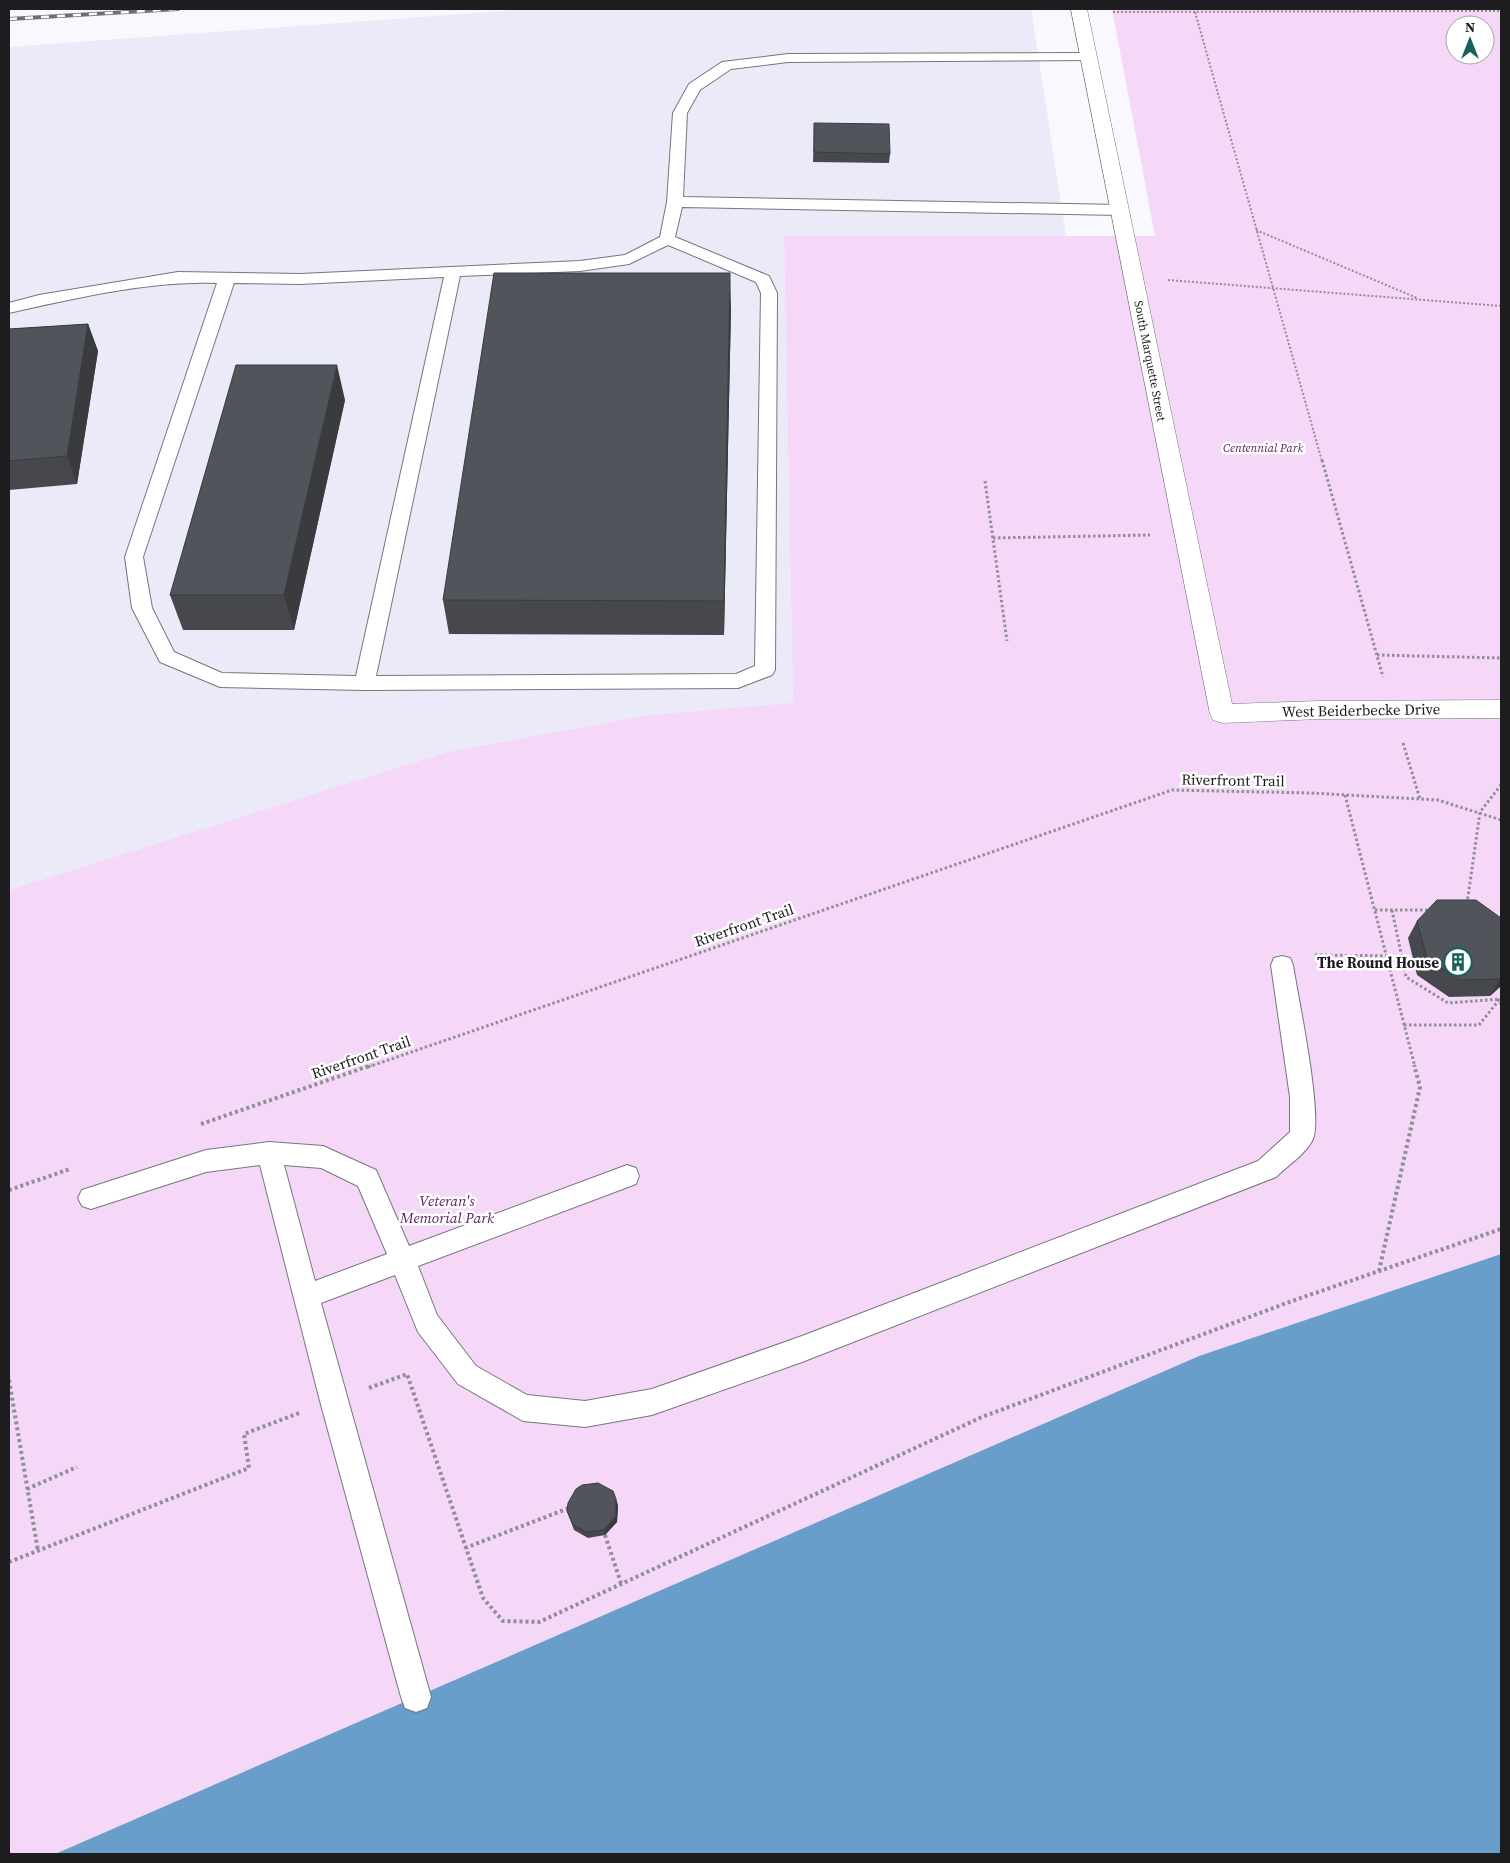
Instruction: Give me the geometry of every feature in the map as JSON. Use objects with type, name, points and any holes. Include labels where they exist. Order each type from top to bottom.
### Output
[{"type":"street","name":"South Marquette Street","points":[[1080,10],[1222,714]]},
{"type":"street","name":"West Beiderbecke Drive","points":[[1222,714],[1392,709],[1501,709]]},
{"type":"lane","points":[[9,308],[39,300],[178,277],[300,279],[596,264],[630,259],[667,239],[675,202],[680,114],[694,87],[727,65],[788,58],[1089,57]]},
{"type":"lane","points":[[675,202],[1120,210]]},
{"type":"lane","points":[[227,278],[134,557],[142,608],[167,657],[220,680],[364,683],[738,681],[765,670],[769,293],[763,280],[667,239]]},
{"type":"lane","points":[[364,683],[453,272]]},
{"type":"lane","points":[[91,1198],[206,1161],[270,1153],[322,1157],[367,1178],[403,1261],[427,1323],[467,1375],[523,1408],[585,1414],[652,1402],[802,1349],[1267,1169],[1302,1136],[1302,1097],[1282,964]]},
{"type":"lane","points":[[270,1153],[333,1401],[416,1697]]},
{"type":"lane","points":[[307,1296],[627,1176]]},
{"type":"path","points":[[1080,10],[1195,12],[1501,11]]},
{"type":"path","points":[[1195,12],[1392,709],[1420,799]]},
{"type":"path","points":[[1256,230],[1420,299]]},
{"type":"path","points":[[1133,278],[1501,306]]},
{"type":"path","points":[[985,481],[1007,641]]},
{"type":"path","points":[[993,538],[1186,535]]},
{"type":"path","points":[[1377,655],[1501,658]]},
{"type":"path","points":[[1466,910],[1480,812],[1501,785]]},
{"type":"path","name":"Riverfront Trail","points":[[196,1125],[1172,790],[1345,795],[1438,800],[1501,820]]},
{"type":"path","points":[[1345,795],[1420,1087],[1379,1271]]},
{"type":"path","points":[[1375,910],[1438,910]]},
{"type":"path","points":[[1392,910],[1406,977],[1448,1003],[1500,1001]]},
{"type":"path","points":[[1309,955],[1401,956]]},
{"type":"path","points":[[1404,1025],[1480,1025],[1500,1001]]},
{"type":"path","points":[[9,1190],[74,1167]]},
{"type":"path","points":[[9,1562],[249,1468],[244,1434],[407,1374],[482,1598],[503,1621],[539,1622],[982,1417],[1379,1271],[1501,1230]]},
{"type":"path","points":[[9,1380],[38,1551]]},
{"type":"path","points":[[28,1489],[78,1467]]},
{"type":"path","points":[[466,1548],[569,1508]]},
{"type":"path","points":[[606,1535],[621,1583]]},
{"type":"shaded area","points":[[530,9],[1031,9],[1066,236],[784,236],[793,704],[649,715],[447,752],[9,890],[9,47]]},
{"type":"green space","name":"Veteran's Memorial Park","points":[[1112,9],[1501,9],[1501,1254],[1199,1356],[55,1854],[9,1854],[9,890],[447,752],[649,715],[793,703],[784,236],[1155,236]]},
{"type":"water","points":[[1501,1254],[1501,1854],[55,1854],[1199,1356]]},
{"type":"building","points":[[814,123],[889,124],[890,154],[814,152]]},
{"type":"building","points":[[494,273],[730,273],[724,601],[443,600]]},
{"type":"building","points":[[88,324],[67,456],[9,461],[9,329]]},
{"type":"building","points":[[236,365],[337,365],[284,595],[170,595]]},
{"type":"building","name":"The Round House","points":[[1437,900],[1476,900],[1501,918],[1500,979],[1459,980],[1427,958],[1417,921]]},
{"type":"building","points":[[598,1483],[613,1491],[616,1499],[616,1516],[604,1530],[587,1532],[573,1525],[567,1511],[568,1503],[576,1489],[582,1485]]},
{"type":"railway","points":[[9,19],[178,9]]},
{"type":"place","name":"The Round House","points":[[1458,962]]},
{"type":"park label","name":"Centennial Park","points":[[1263,448]]}]
